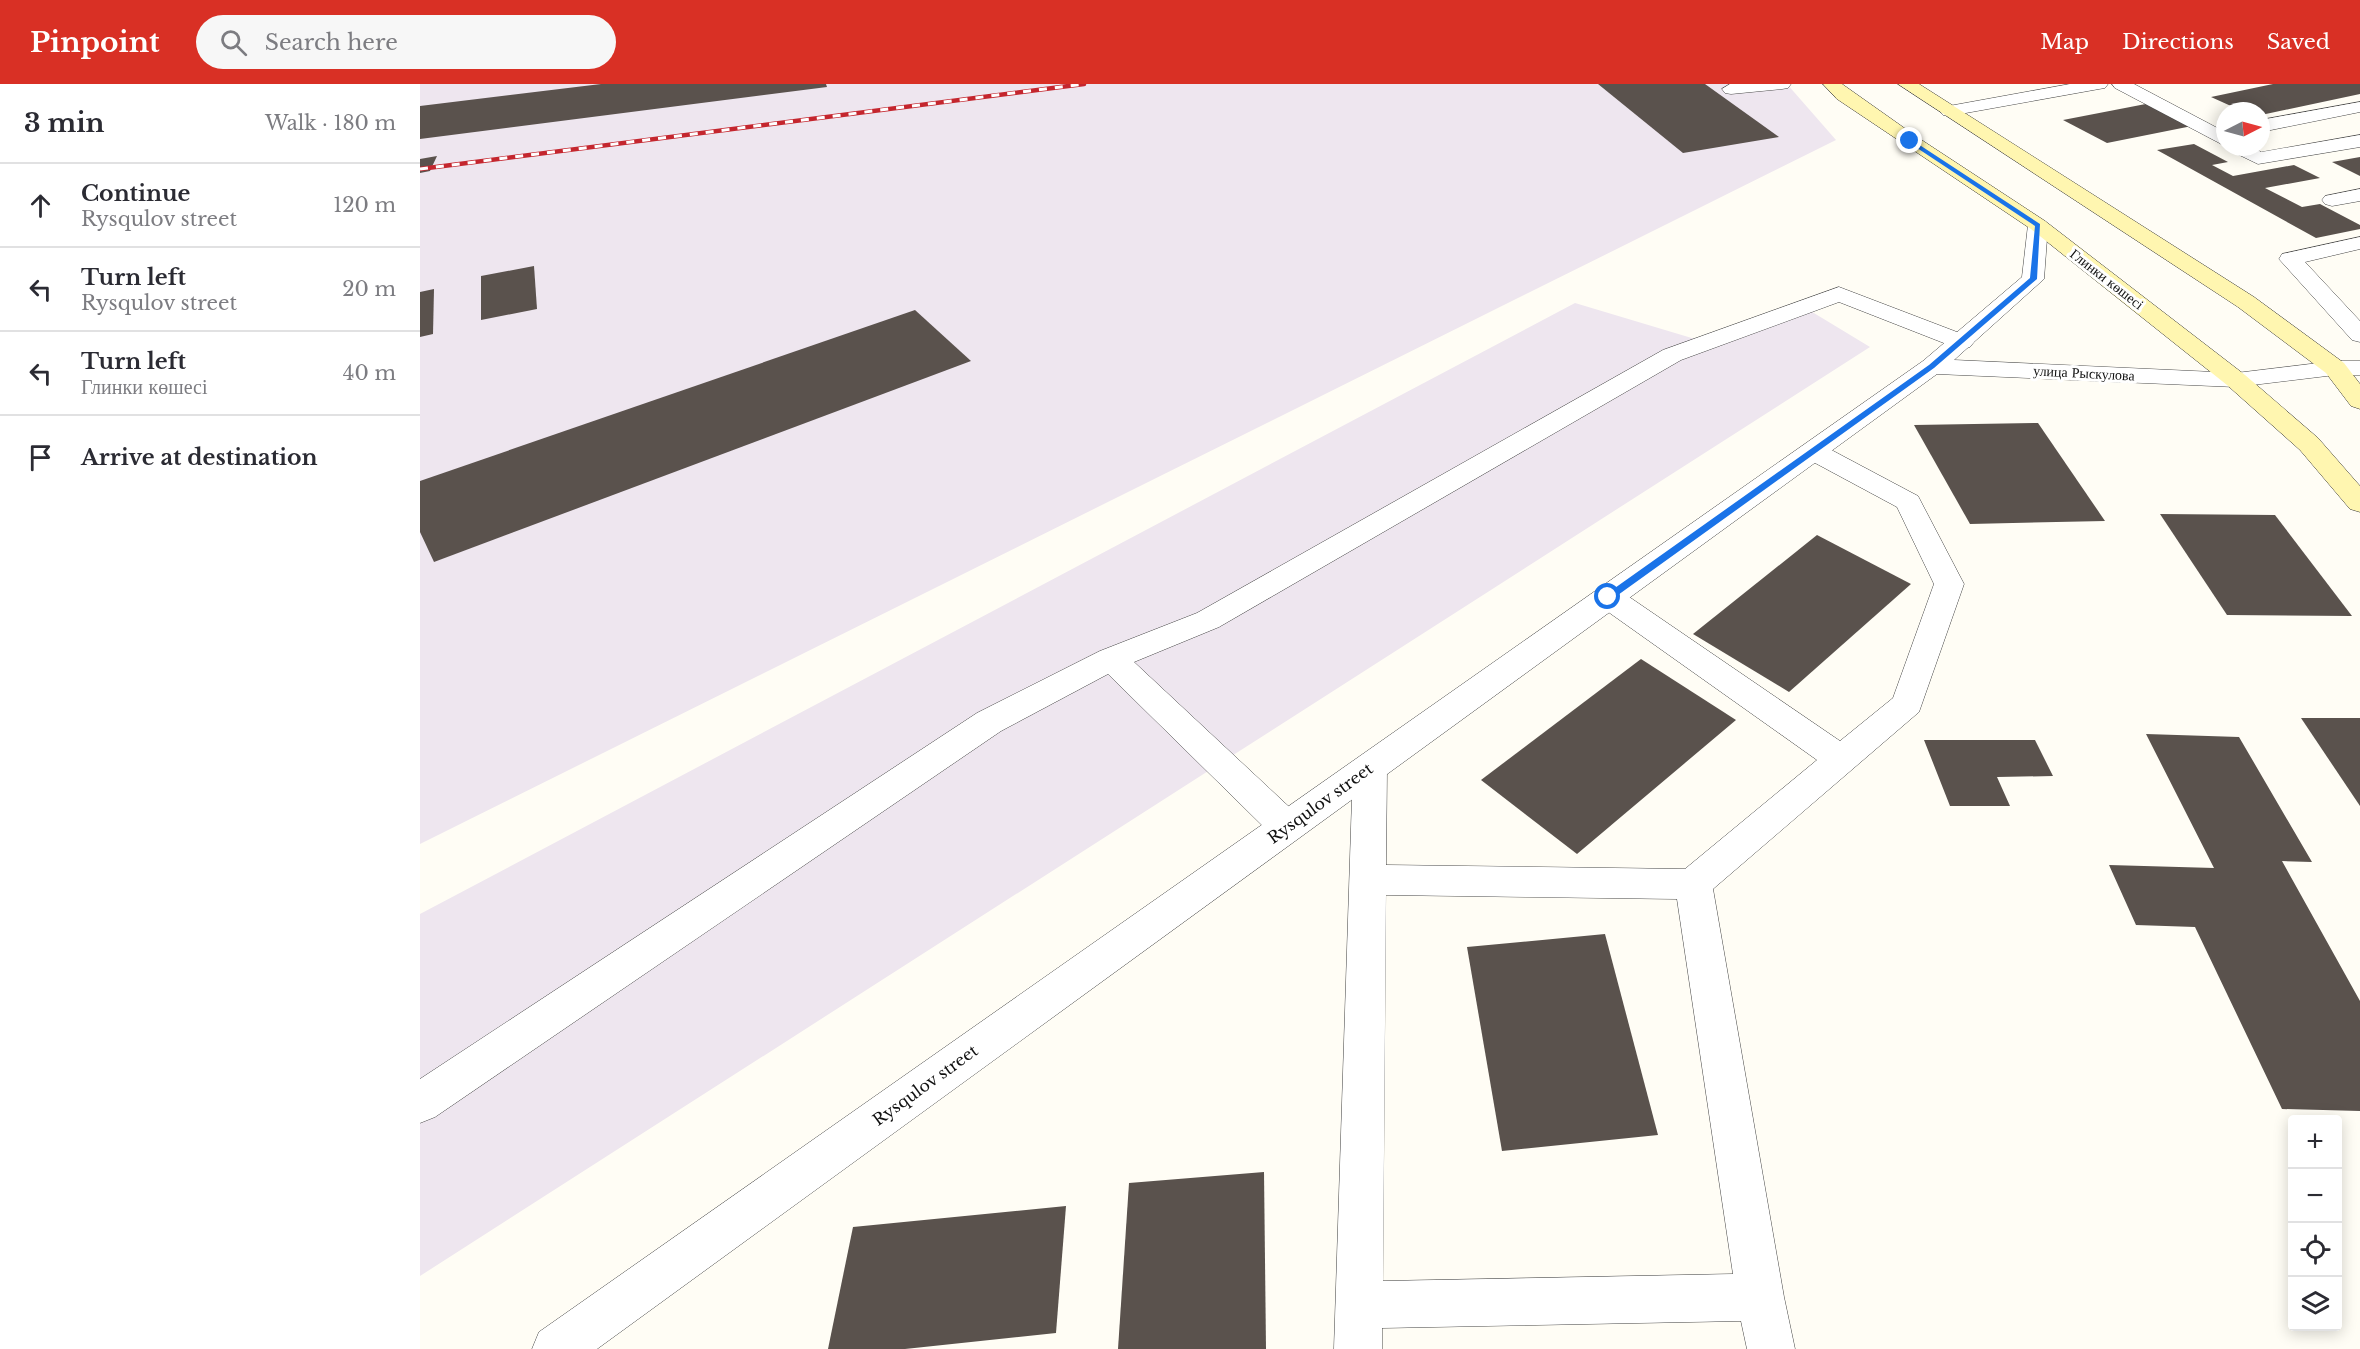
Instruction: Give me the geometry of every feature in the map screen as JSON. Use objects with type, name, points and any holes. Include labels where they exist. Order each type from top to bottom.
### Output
[{"type":"main road","name":"Глинки көшесі","points":[[1832,84],[1910,141],[2038,225],[2236,380],[2309,444],[2360,502]]},
{"type":"main road","points":[[1907,84],[2246,302],[2335,368],[2360,400]]},
{"type":"street","points":[[1731,89],[1782,84]]},
{"type":"street","points":[[1949,111],[2099,84]]},
{"type":"street","points":[[2121,84],[2216,135]]},
{"type":"street","points":[[2270,124],[2360,107]]},
{"type":"street","points":[[2171,111],[2216,125]]},
{"type":"street","points":[[2254,156],[2258,158],[2360,141]]},
{"type":"street","points":[[2332,200],[2360,195]]},
{"type":"street","name":"Rysqulov street","points":[[556,1349],[1932,366],[2033,279],[2038,225]]},
{"type":"street","points":[[2360,243],[2290,259],[2360,334]]},
{"type":"street","points":[[420,1103],[989,722],[1111,659],[1208,620],[1672,354],[1839,294],[1962,342]]},
{"type":"street","name":"улица Рыскулова","points":[[1932,366],[2236,380],[2335,368],[2360,368]]},
{"type":"street","points":[[1367,880],[1693,884],[1907,704],[1949,584],[1908,502],[1813,451]]},
{"type":"street","points":[[1608,597],[1841,759]]},
{"type":"street","points":[[1111,659],[1287,827]]},
{"type":"street","points":[[1370,767],[1358,1327],[1760,1297]]},
{"type":"street","points":[[1693,884],[1760,1297],[1771,1349]]},
{"type":"shaded area","points":[[420,84],[1787,84],[1836,140],[420,844]]},
{"type":"shaded area","points":[[1575,303],[1695,339],[1799,304],[1870,347],[420,1276],[420,914]]},
{"type":"building","points":[[601,84],[826,84],[827,87],[420,139],[420,106]]},
{"type":"building","points":[[1598,84],[1705,84],[1779,137],[1683,153]]},
{"type":"building","points":[[2273,84],[2360,84],[2360,94],[2270,113],[2270,102],[2222,102],[2211,97]]},
{"type":"building","points":[[2156,102],[2202,124],[2107,143],[2063,120]]},
{"type":"building","points":[[2194,144],[2228,162],[2212,165],[2233,176],[2294,165],[2320,178],[2265,188],[2302,207],[2320,204],[2360,225],[2360,229],[2316,238],[2157,150]]},
{"type":"building","points":[[437,156],[430,171],[420,173],[420,159]]},
{"type":"building","points":[[2360,157],[2360,176],[2332,162]]},
{"type":"building","points":[[534,266],[537,309],[481,320],[481,276]]},
{"type":"building","points":[[434,289],[433,334],[420,337],[420,292]]},
{"type":"building","points":[[915,310],[971,361],[434,562],[420,532],[420,481]]},
{"type":"building","points":[[2038,423],[2105,521],[1970,524],[1914,425]]},
{"type":"building","points":[[2160,514],[2275,515],[2352,616],[2227,615]]},
{"type":"building","points":[[1817,535],[1911,584],[1789,692],[1693,634]]},
{"type":"building","points":[[1641,659],[1736,720],[1577,854],[1481,780]]},
{"type":"building","points":[[2301,718],[2360,718],[2360,806]]},
{"type":"building","points":[[2146,734],[2239,737],[2312,862],[2282,861],[2360,1001],[2360,1111],[2282,1109],[2195,927],[2136,925],[2109,865],[2214,868]]},
{"type":"building","points":[[1924,740],[2035,740],[2053,776],[1997,777],[2010,806],[1950,806]]},
{"type":"building","points":[[1605,934],[1658,1135],[1502,1151],[1467,947]]},
{"type":"building","points":[[1264,1172],[1266,1349],[1118,1349],[1129,1183]]},
{"type":"building","points":[[1066,1206],[1056,1333],[905,1349],[828,1349],[853,1227]]},
{"type":"railway","points":[[420,169],[1084,84]]},
{"type":"route","points":[[1608,597],[1932,366],[2033,279],[2038,225],[1910,141]]}]
